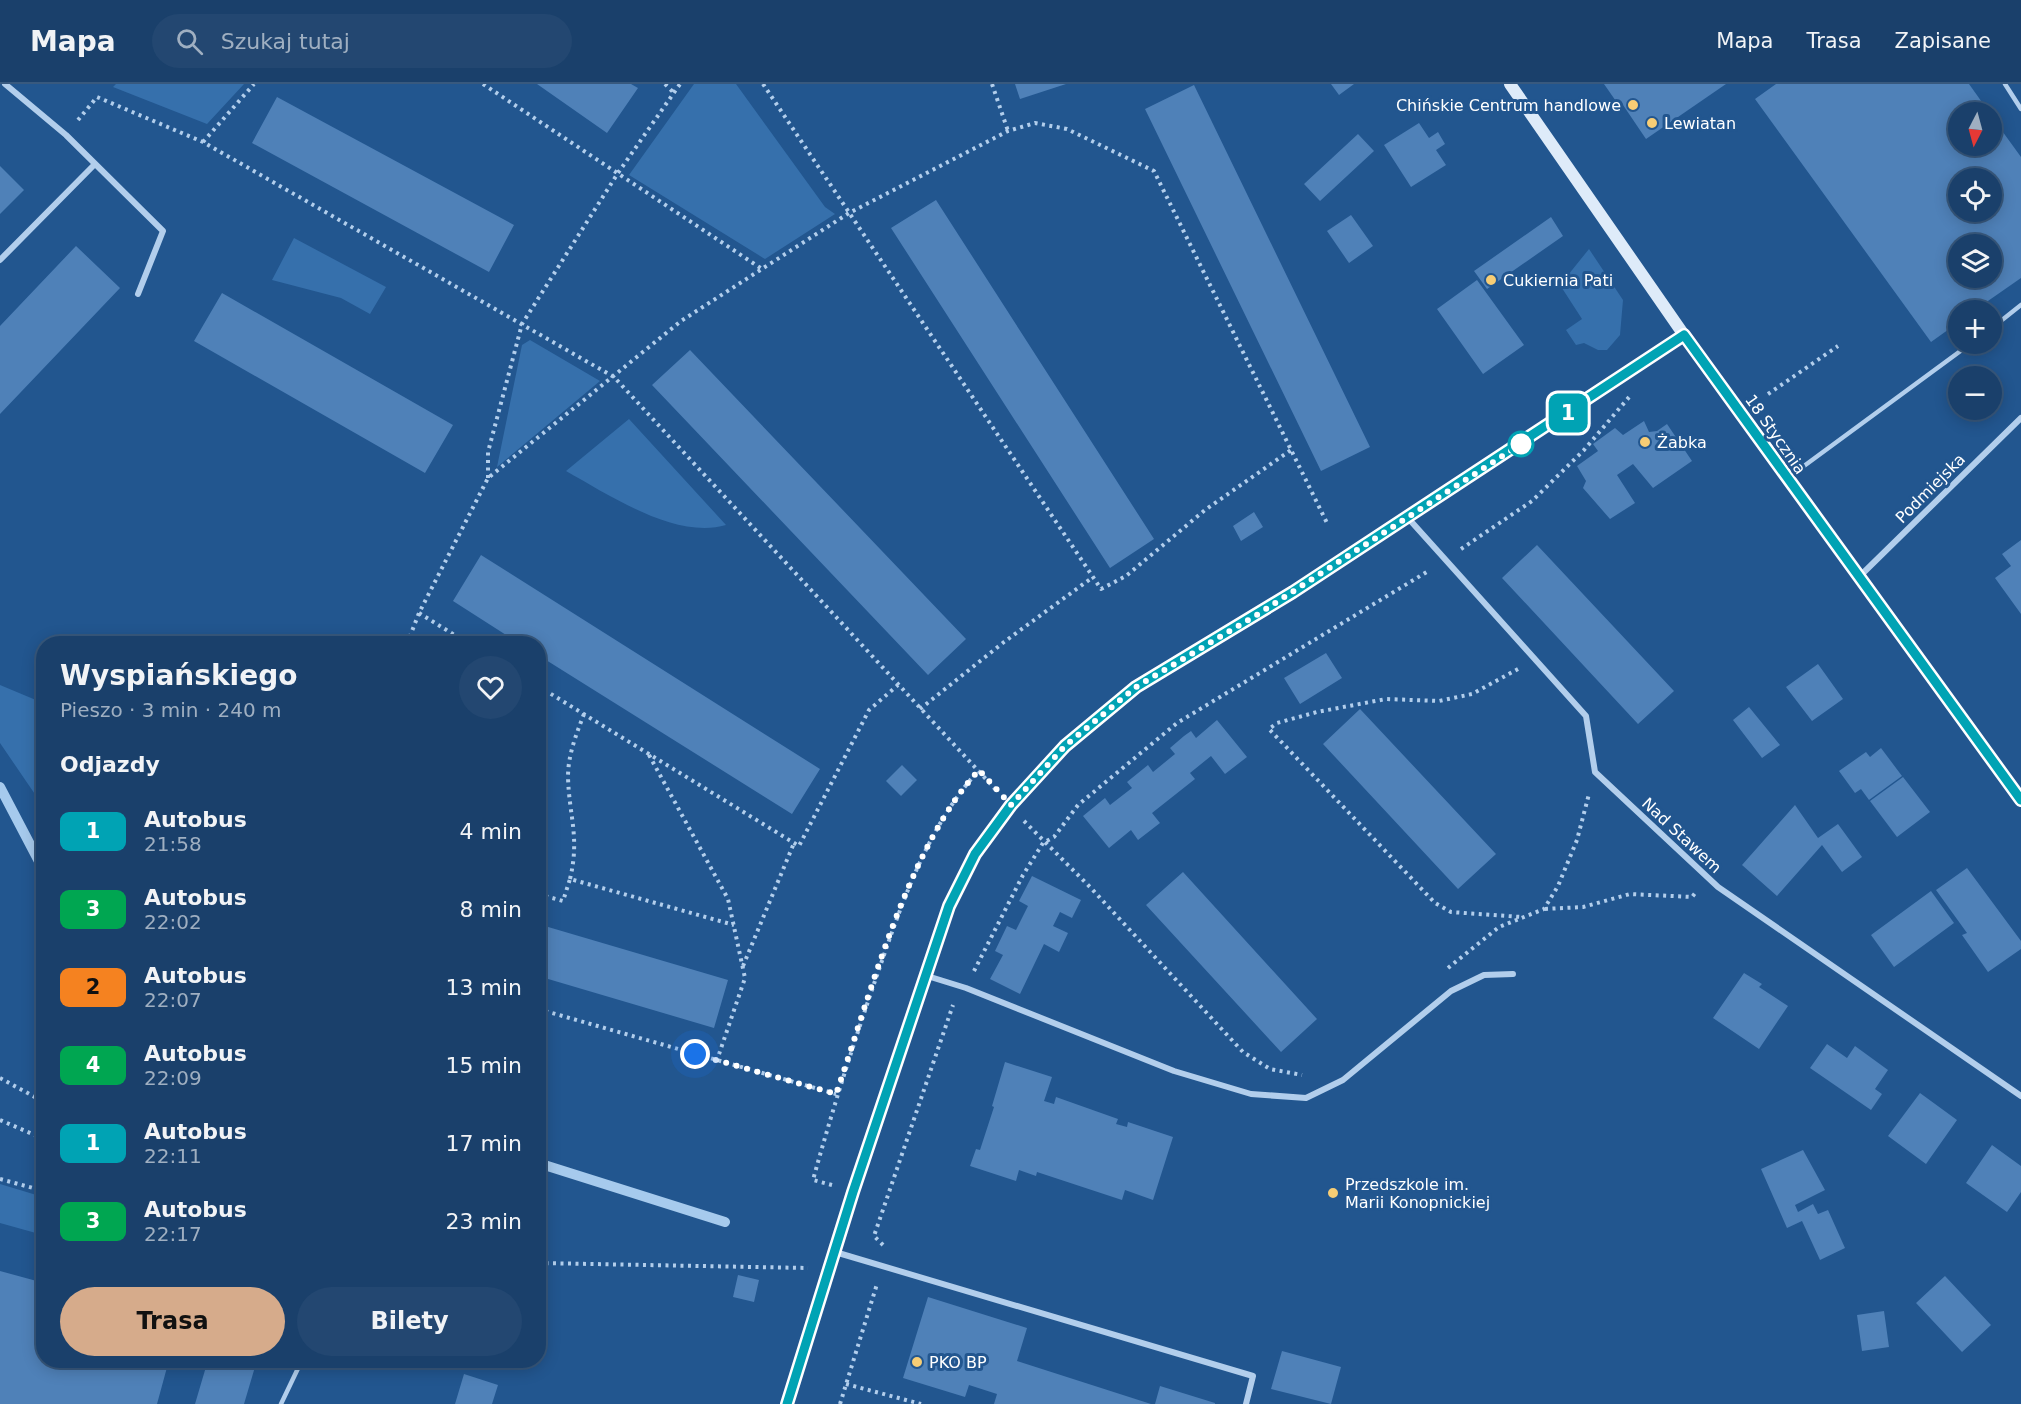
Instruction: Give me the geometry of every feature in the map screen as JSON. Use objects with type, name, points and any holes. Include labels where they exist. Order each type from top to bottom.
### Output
[{"type":"street","points":[[5,84],[66,135],[163,231],[138,294]]},
{"type":"street","name":"18 Stycznia","points":[[1510,84],[1684,335],[2021,800]]},
{"type":"street","points":[[0,260],[95,164]]},
{"type":"street","points":[[787,1404],[853,1192],[949,906],[975,854],[1011,805],[1065,746],[1136,687],[1255,616],[1408,518],[1684,335]]},
{"type":"street","name":"Podmiejska","points":[[1858,578],[2021,418]]},
{"type":"street","points":[[1408,518],[1444,561],[1586,716],[1594,772]]},
{"type":"street","name":"Nad Stawem","points":[[1594,772],[1709,879],[2021,1096]]},
{"type":"street","points":[[924,975],[966,988],[1174,1071],[1251,1095],[1306,1098],[1343,1080],[1451,992],[1484,975],[1512,974]]},
{"type":"street","points":[[834,1252],[1253,1376],[1246,1404]]},
{"type":"lane","points":[[2005,84],[2021,109]]},
{"type":"lane","points":[[2002,320],[2021,305]]},
{"type":"lane","points":[[1787,479],[1956,354]]},
{"type":"lane","points":[[281,1404],[298,1368]]},
{"type":"path","points":[[203,142],[254,84]]},
{"type":"path","points":[[483,84],[762,269]]},
{"type":"path","points":[[665,84],[674,93]]},
{"type":"path","points":[[488,478],[488,452],[522,324],[618,173],[681,84]]},
{"type":"path","points":[[763,84],[1101,589],[1126,576],[1205,510],[1291,450]]},
{"type":"path","points":[[992,84],[1008,131]]},
{"type":"path","points":[[66,135],[96,97],[203,142],[614,377],[979,770],[1043,843],[1090,887],[1243,1052],[1270,1070],[1313,1077]]},
{"type":"path","points":[[410,636],[419,613],[488,478],[681,321],[849,213],[1008,131],[1035,123],[1067,129],[1154,171],[1327,523]]},
{"type":"path","points":[[1768,393],[1838,346]]},
{"type":"path","points":[[840,1404],[888,1250],[874,1236],[954,1002],[966,988],[1023,875],[1043,843],[1054,837],[1078,805],[1177,723],[1444,561],[1532,501],[1584,450],[1633,393]]},
{"type":"path","points":[[920,709],[1004,642],[1093,577]]},
{"type":"path","points":[[419,613],[456,636]]},
{"type":"path","points":[[1523,917],[1451,912],[1435,903],[1269,729],[1277,723],[1317,712],[1386,699],[1439,701],[1472,694],[1507,676],[1533,658]]},
{"type":"path","points":[[546,691],[799,846],[869,710],[898,685]]},
{"type":"path","points":[[546,896],[564,902],[575,859],[575,823],[568,778],[569,762],[584,714]]},
{"type":"path","points":[[648,753],[728,899],[745,978],[717,1060]]},
{"type":"path","points":[[853,1192],[813,1180],[836,1094],[901,908],[916,872],[957,794],[979,770]]},
{"type":"path","points":[[1545,909],[1558,886],[1577,840],[1594,772]]},
{"type":"path","points":[[742,967],[795,843]]},
{"type":"path","points":[[570,879],[734,926]]},
{"type":"path","points":[[1443,972],[1499,927],[1545,909],[1583,907],[1630,894],[1692,897],[1709,879]]},
{"type":"path","points":[[546,1011],[836,1094]]},
{"type":"path","points":[[0,1078],[36,1098]]},
{"type":"path","points":[[0,1120],[36,1136]]},
{"type":"path","points":[[0,1179],[36,1189]]},
{"type":"path","points":[[829,1196],[832,1185]]},
{"type":"path","points":[[546,1263],[808,1268],[811,1258]]},
{"type":"path","points":[[846,1384],[921,1404]]},
{"type":"shaded area","points":[[116,84],[244,84],[207,124],[113,87]]},
{"type":"shaded area","points":[[694,84],[736,84],[825,207],[835,214],[765,259],[629,175]]},
{"type":"shaded area","points":[[294,238],[386,287],[370,314],[341,298],[272,280]]},
{"type":"shaded area","points":[[1589,249],[1623,300],[1620,335],[1607,350],[1598,350],[1584,343],[1576,345],[1566,330],[1582,319],[1560,285]]},
{"type":"shaded area","points":[[530,340],[600,381],[497,467],[522,345]]},
{"type":"shaded area","points":[[629,419],[726,525],[707,528],[665,521],[622,503],[566,471]]},
{"type":"shaded area","points":[[0,685],[36,700],[36,796],[0,743]]},
{"type":"shaded area","points":[[0,1184],[36,1195],[36,1233],[0,1223]]},
{"type":"building","points":[[537,84],[631,84],[638,88],[607,133]]},
{"type":"building","points":[[1015,84],[1066,84],[1020,99]]},
{"type":"building","points":[[1331,84],[1354,84],[1339,95]]},
{"type":"building","name":"Lewiatan","points":[[1604,84],[1726,84],[1646,139],[1623,105],[1620,107]]},
{"type":"building","points":[[1776,84],[1969,84],[1982,102],[1948,102],[1948,156],[2002,156],[2002,131],[2021,157],[2021,278],[1989,300],[1948,300],[1948,330],[1931,342],[1755,99]]},
{"type":"building","points":[[1194,85],[1370,447],[1321,471],[1145,109]]},
{"type":"building","points":[[277,97],[514,225],[489,272],[252,143]]},
{"type":"building","points":[[1419,123],[1429,138],[1438,132],[1445,144],[1436,150],[1446,165],[1411,187],[1384,145]]},
{"type":"building","points":[[1358,134],[1374,151],[1320,201],[1304,184]]},
{"type":"building","points":[[0,166],[24,190],[0,214]]},
{"type":"building","points":[[936,200],[1154,539],[1110,568],[891,228]]},
{"type":"building","points":[[1351,215],[1373,246],[1349,263],[1327,231]]},
{"type":"building","points":[[1551,217],[1563,236],[1487,289],[1474,271]]},
{"type":"building","points":[[76,246],[120,288],[0,414],[0,326]]},
{"type":"building","points":[[1477,280],[1524,345],[1483,374],[1437,309]]},
{"type":"building","points":[[222,293],[453,425],[425,473],[194,341]]},
{"type":"building","points":[[690,350],[966,639],[928,675],[652,385]]},
{"type":"building","points":[[1644,421],[1649,432],[1657,431],[1667,424],[1692,461],[1653,488],[1633,464],[1617,475],[1635,503],[1610,519],[1583,488],[1586,481],[1577,466],[1598,451],[1593,444],[1615,428],[1623,435]]},
{"type":"building","points":[[1254,512],[1263,527],[1241,541],[1233,526]]},
{"type":"building","points":[[2021,540],[2021,614],[1995,578],[2011,566],[2002,554]]},
{"type":"building","points":[[1537,545],[1674,691],[1638,724],[1502,578]]},
{"type":"building","points":[[481,555],[820,769],[792,814],[546,660],[546,636],[508,636],[453,601]]},
{"type":"building","points":[[1326,653],[1342,678],[1300,704],[1284,678]]},
{"type":"building","points":[[1818,664],[1843,699],[1812,721],[1786,687]]},
{"type":"building","points":[[1749,707],[1780,745],[1762,758],[1733,720]]},
{"type":"building","points":[[1360,709],[1496,854],[1458,889],[1323,744]]},
{"type":"building","points":[[1217,720],[1247,757],[1225,774],[1211,756],[1190,773],[1195,779],[1152,813],[1160,823],[1138,840],[1131,830],[1109,848],[1083,816],[1105,798],[1110,805],[1132,788],[1127,782],[1148,765],[1153,772],[1175,754],[1170,748],[1184,736],[1191,731],[1196,738]]},
{"type":"building","points":[[1881,748],[1902,776],[1869,800],[1861,789],[1855,793],[1839,771],[1866,752],[1870,757]]},
{"type":"building","points":[[902,765],[917,780],[901,796],[886,781]]},
{"type":"building","points":[[1903,777],[1930,812],[1897,837],[1870,801]]},
{"type":"building","points":[[1795,805],[1818,838],[1838,824],[1862,857],[1842,872],[1822,845],[1777,896],[1742,865]]},
{"type":"building","points":[[1967,868],[2021,941],[2021,949],[1988,972],[1962,935],[1967,933],[1936,890]]},
{"type":"building","points":[[1183,872],[1317,1019],[1281,1052],[1146,905]]},
{"type":"building","points":[[1032,876],[1081,900],[1072,918],[1060,912],[1053,926],[1068,933],[1059,952],[1044,944],[1020,994],[990,979],[1003,955],[995,951],[1007,926],[1016,930],[1028,906],[1019,901]]},
{"type":"building","points":[[1931,891],[1954,923],[1894,967],[1871,935]]},
{"type":"building","points":[[546,926],[728,980],[714,1028],[546,978]]},
{"type":"building","points":[[1744,973],[1762,984],[1759,987],[1788,1006],[1759,1049],[1713,1018]]},
{"type":"building","points":[[1827,1044],[1847,1058],[1855,1046],[1888,1070],[1875,1089],[1882,1094],[1871,1110],[1810,1068]]},
{"type":"building","points":[[1005,1062],[1052,1077],[1044,1101],[1054,1104],[1056,1097],[1118,1119],[1116,1124],[1127,1127],[1128,1122],[1173,1137],[1153,1200],[1125,1190],[1122,1200],[1037,1172],[1036,1176],[1019,1170],[1016,1181],[970,1166],[976,1149],[980,1150]]},
{"type":"building","points":[[1920,1093],[1957,1120],[1926,1164],[1888,1136]]},
{"type":"building","points":[[1992,1145],[2021,1166],[2021,1192],[2007,1212],[1966,1183]]},
{"type":"building","points":[[1803,1150],[1825,1190],[1795,1205],[1798,1212],[1813,1204],[1818,1214],[1828,1210],[1845,1248],[1820,1260],[1802,1221],[1787,1228],[1761,1169]]},
{"type":"building","points":[[0,1271],[36,1281],[36,1368],[167,1368],[157,1404],[0,1404]]},
{"type":"building","points":[[738,1275],[759,1280],[754,1302],[733,1297]]},
{"type":"building","points":[[1945,1276],[1991,1325],[1962,1352],[1916,1303]]},
{"type":"building","points":[[928,1297],[1027,1328],[1017,1361],[1151,1404],[994,1404],[997,1394],[969,1385],[965,1397],[903,1378]]},
{"type":"building","points":[[1884,1311],[1889,1347],[1862,1351],[1857,1315]]},
{"type":"building","points":[[1282,1351],[1341,1367],[1331,1404],[1271,1389]]},
{"type":"building","points":[[206,1368],[255,1368],[244,1404],[195,1404]]},
{"type":"building","points":[[464,1374],[498,1385],[492,1404],[455,1404]]},
{"type":"building","points":[[1160,1386],[1215,1403],[1215,1404],[1155,1404]]},
{"type":"waterway","points":[[0,787],[36,856]]},
{"type":"waterway","points":[[546,1166],[725,1222]]},
{"type":"bus line","name":"1","points":[[787,1404],[853,1192],[949,906],[975,854],[1011,805],[1065,746],[1136,687],[1293,592],[1684,335],[2021,800]]},
{"type":"place","name":"Chińskie Centrum handlowe","points":[[1633,105]]},
{"type":"place","name":"Lewiatan","points":[[1652,123]]},
{"type":"place","name":"Cukiernia Pati","points":[[1491,280]]},
{"type":"place","name":"Żabka","points":[[1645,442]]},
{"type":"place","name":"Przedszkole im. Marii Konopnickiej","points":[[1333,1193]]},
{"type":"place","name":"PKO BP","points":[[917,1362]]},
{"type":"route","points":[[695,1054],[836,1094],[901,908],[916,872],[957,794],[979,770],[1011,805],[1065,746],[1136,687],[1255,616],[1521,444]]}]
